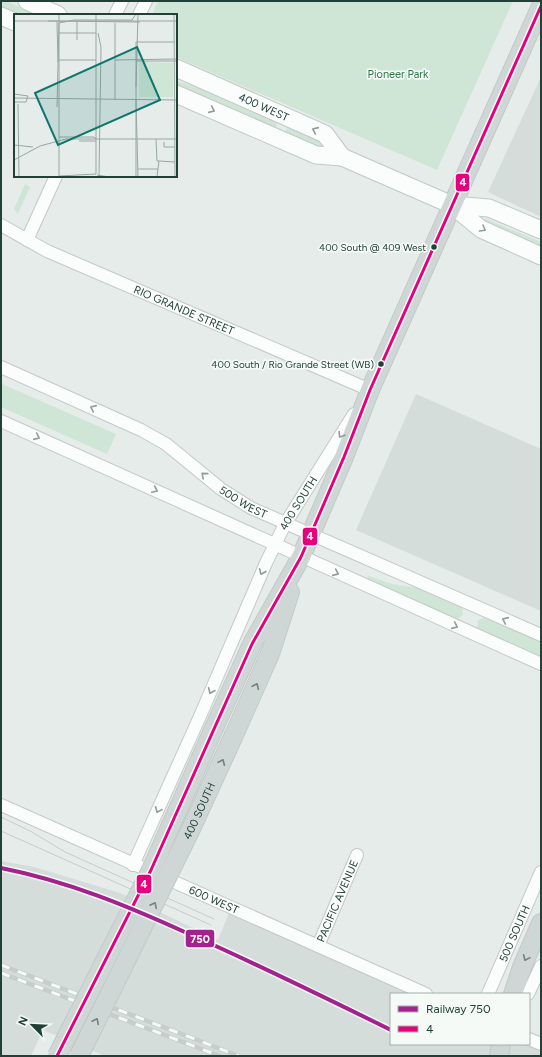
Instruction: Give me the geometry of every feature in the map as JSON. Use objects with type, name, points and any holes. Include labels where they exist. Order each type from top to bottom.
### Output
[{"type":"main road","name":"400 SOUTH","points":[[79,1056],[190,831],[270,654],[301,557],[344,457],[370,390],[541,6]]},
{"type":"main road","name":"400 SOUTH","points":[[57,1056],[150,870],[252,644],[301,557]]},
{"type":"main road","name":"500 SOUTH","points":[[513,993],[522,967],[541,923]]},
{"type":"main road","points":[[499,1056],[501,1045]]},
{"type":"street","points":[[27,1],[56,14]]},
{"type":"street","points":[[116,14],[122,1]]},
{"type":"street","points":[[140,14],[146,1]]},
{"type":"street","points":[[1,16],[14,22]]},
{"type":"street","name":"400 WEST","points":[[177,68],[325,134],[342,157]]},
{"type":"street","name":"400 WEST","points":[[177,94],[316,156],[342,157],[452,205],[481,229],[541,256]]},
{"type":"street","points":[[27,240],[56,177]]},
{"type":"street","name":"400 WEST","points":[[452,205],[489,208],[541,230]]},
{"type":"street","name":"RIO GRANDE STREET","points":[[1,225],[27,240],[128,287],[193,312],[370,390]]},
{"type":"street","name":"500 WEST","points":[[1,367],[141,430],[166,444],[238,501],[285,524],[541,636]]},
{"type":"street","name":"400 SOUTH","points":[[133,865],[285,524],[370,390]]},
{"type":"street","points":[[1,421],[541,664]]},
{"type":"street","name":"600 WEST","points":[[1,805],[424,993]]},
{"type":"street","name":"PACIFIC AVENUE","points":[[318,946],[358,855]]},
{"type":"street","name":"500 SOUTH","points":[[488,993],[541,872]]},
{"type":"street","points":[[528,993],[541,966]]},
{"type":"street","points":[[530,1039],[541,1044]]},
{"type":"shaded area","points":[[541,77],[541,217],[488,192]]},
{"type":"shaded area","points":[[416,394],[541,449],[541,611],[356,530]]},
{"type":"shaded area","points":[[1,861],[34,867],[120,893],[218,940],[229,913],[411,993],[390,993],[390,1045],[528,1045],[541,1050],[541,1056],[105,1056],[43,1030],[31,1056],[1,1056]]},
{"type":"green space","points":[[1,1],[6,1],[35,14],[14,15],[1,9]]},
{"type":"green space","name":"Pioneer Park","points":[[158,1],[513,1],[437,170],[177,57],[177,14],[152,14]]},
{"type":"green space","points":[[177,81],[204,89],[275,121],[277,125],[274,129],[177,87]]},
{"type":"green space","points":[[290,127],[322,141],[324,146],[323,149],[285,133],[286,129]]},
{"type":"green space","points":[[25,184],[30,187],[18,214],[14,209]]},
{"type":"green space","points":[[484,218],[541,242],[541,251],[485,222]]},
{"type":"green space","points":[[2,384],[116,434],[107,454],[1,407]]},
{"type":"green space","points":[[369,576],[392,584],[419,588],[461,606],[463,610],[462,616],[456,620],[365,579]]},
{"type":"green space","points":[[486,617],[541,641],[541,659],[477,629],[478,620]]},
{"type":"tram line","points":[[1,817],[32,832],[65,852],[214,919]]},
{"type":"tram line","points":[[1,831],[211,925]]},
{"type":"railway","points":[[1,965],[239,1056]]},
{"type":"railway","points":[[1,973],[220,1056]]},
{"type":"rail line","name":"750","points":[[1,868],[50,880],[120,904],[214,945],[390,1030]]},
{"type":"transit line","name":"4","points":[[57,1056],[151,870],[252,644],[301,557],[344,457],[370,390],[541,6]]},
{"type":"place","name":"400 South @ 409 West","points":[[434,247]]},
{"type":"place","name":"400 South / Rio Grande Street (WB)","points":[[381,364]]}]
